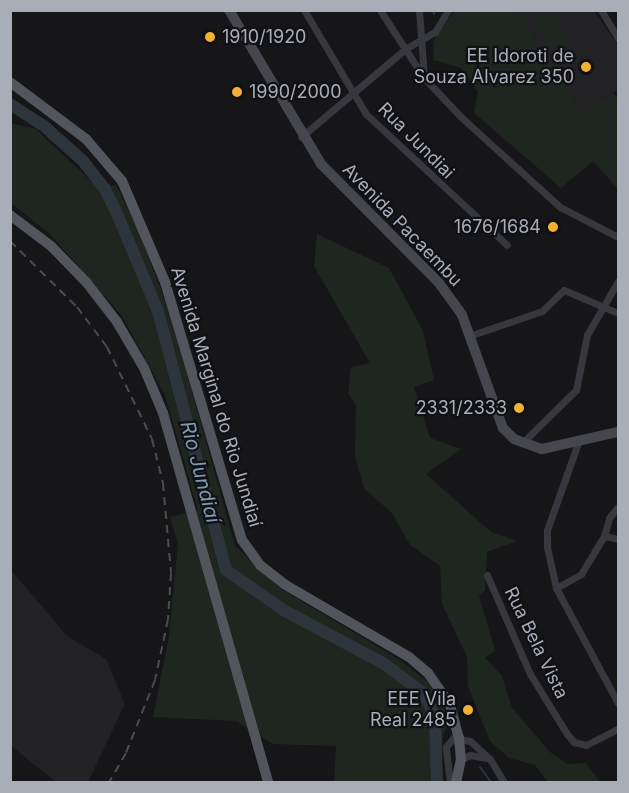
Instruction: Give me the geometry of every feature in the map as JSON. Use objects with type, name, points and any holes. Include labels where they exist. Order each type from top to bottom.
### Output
[{"type":"main road","name":"Avenida Pacaembu","points":[[228,10],[301,137],[321,164],[439,283],[472,335],[499,420],[522,443]]},
{"type":"main road","name":"Avenida Marginal do Rio Jundiaí","points":[[10,82],[86,139],[122,181],[165,282],[242,540],[260,565],[284,584],[409,657],[428,673],[450,705],[464,739],[466,757],[456,783]]},
{"type":"main road","points":[[10,215],[51,246],[87,283],[117,322],[144,368],[163,413],[268,783]]},
{"type":"main road","points":[[522,443],[542,449],[578,443],[618,432]]},
{"type":"street","name":"Rua Jundiai","points":[[304,10],[353,94],[390,140],[507,245]]},
{"type":"street","points":[[380,10],[424,78],[560,207],[618,237]]},
{"type":"street","points":[[419,10],[419,40],[424,78]]},
{"type":"street","points":[[301,137],[405,49],[438,29],[448,10]]},
{"type":"street","points":[[601,10],[618,38]]},
{"type":"street","points":[[522,443],[576,390],[587,335],[618,281]]},
{"type":"street","points":[[472,335],[542,311],[564,290],[618,313]]},
{"type":"street","points":[[578,443],[547,530],[556,588],[615,689],[618,704]]},
{"type":"street","points":[[556,588],[581,574],[604,537],[609,518],[618,507]]},
{"type":"street","points":[[604,537],[618,539]]},
{"type":"street","name":"Rua Bela Vista","points":[[487,575],[530,674],[567,734],[574,742],[586,745],[618,729]]},
{"type":"street","points":[[450,783],[446,747],[453,738],[464,739],[490,759],[504,783]]},
{"type":"street","points":[[466,757],[490,759]]},
{"type":"shaded area","points":[[454,11],[518,11],[582,114],[613,93],[618,98],[618,189],[593,161],[561,188],[474,113],[478,92],[461,68],[433,60],[434,40]]},
{"type":"shaded area","name":"EE Idoroti de Souza Alvarez 350","points":[[518,11],[594,11],[618,45],[618,89],[582,115]]},
{"type":"shaded area","points":[[552,14],[568,41],[551,49],[534,23]]},
{"type":"shaded area","points":[[10,123],[36,129],[99,189],[116,185],[139,232],[172,319],[235,546],[280,588],[400,660],[437,689],[449,722],[443,735],[441,782],[334,782],[336,746],[273,744],[236,721],[153,717],[169,636],[178,544],[170,517],[198,510],[165,395],[122,316],[51,235],[11,203]]},
{"type":"shaded area","points":[[317,234],[389,268],[423,331],[434,380],[414,387],[430,438],[461,449],[426,474],[491,532],[517,541],[487,552],[485,590],[479,596],[495,650],[485,658],[502,676],[512,708],[550,752],[567,764],[586,763],[599,781],[548,782],[535,765],[509,758],[490,741],[468,686],[467,657],[442,604],[440,566],[410,545],[392,513],[364,488],[355,456],[356,405],[348,393],[351,367],[370,363],[314,266]]},
{"type":"shaded area","points":[[11,570],[68,637],[106,659],[125,704],[88,782],[56,782],[11,746]]},
{"type":"waterway","points":[[433,10],[434,14]]},
{"type":"waterway","name":"Rio Jundiaí","points":[[10,104],[44,126],[83,161],[105,189],[118,216],[158,311],[226,570],[285,611],[383,663],[423,693],[435,716],[437,782]]},
{"type":"waterway","name":"Rio Jundiaí","points":[[435,716],[441,722]]},
{"type":"waterway","points":[[480,767],[491,782]]},
{"type":"railway","points":[[10,241],[77,307],[107,347],[152,439],[163,483],[171,573],[168,619],[155,680],[126,753],[109,782]]},
{"type":"place","name":"1910/1920","points":[[210,37]]},
{"type":"place","name":"EE Idoroti de Souza Alvarez 350","points":[[586,67]]},
{"type":"place","name":"1990/2000","points":[[237,92]]},
{"type":"place","name":"1676/1684","points":[[553,227]]},
{"type":"place","name":"2331/2333","points":[[519,408]]},
{"type":"place","name":"EEE Vila Real 2485","points":[[468,710]]}]
